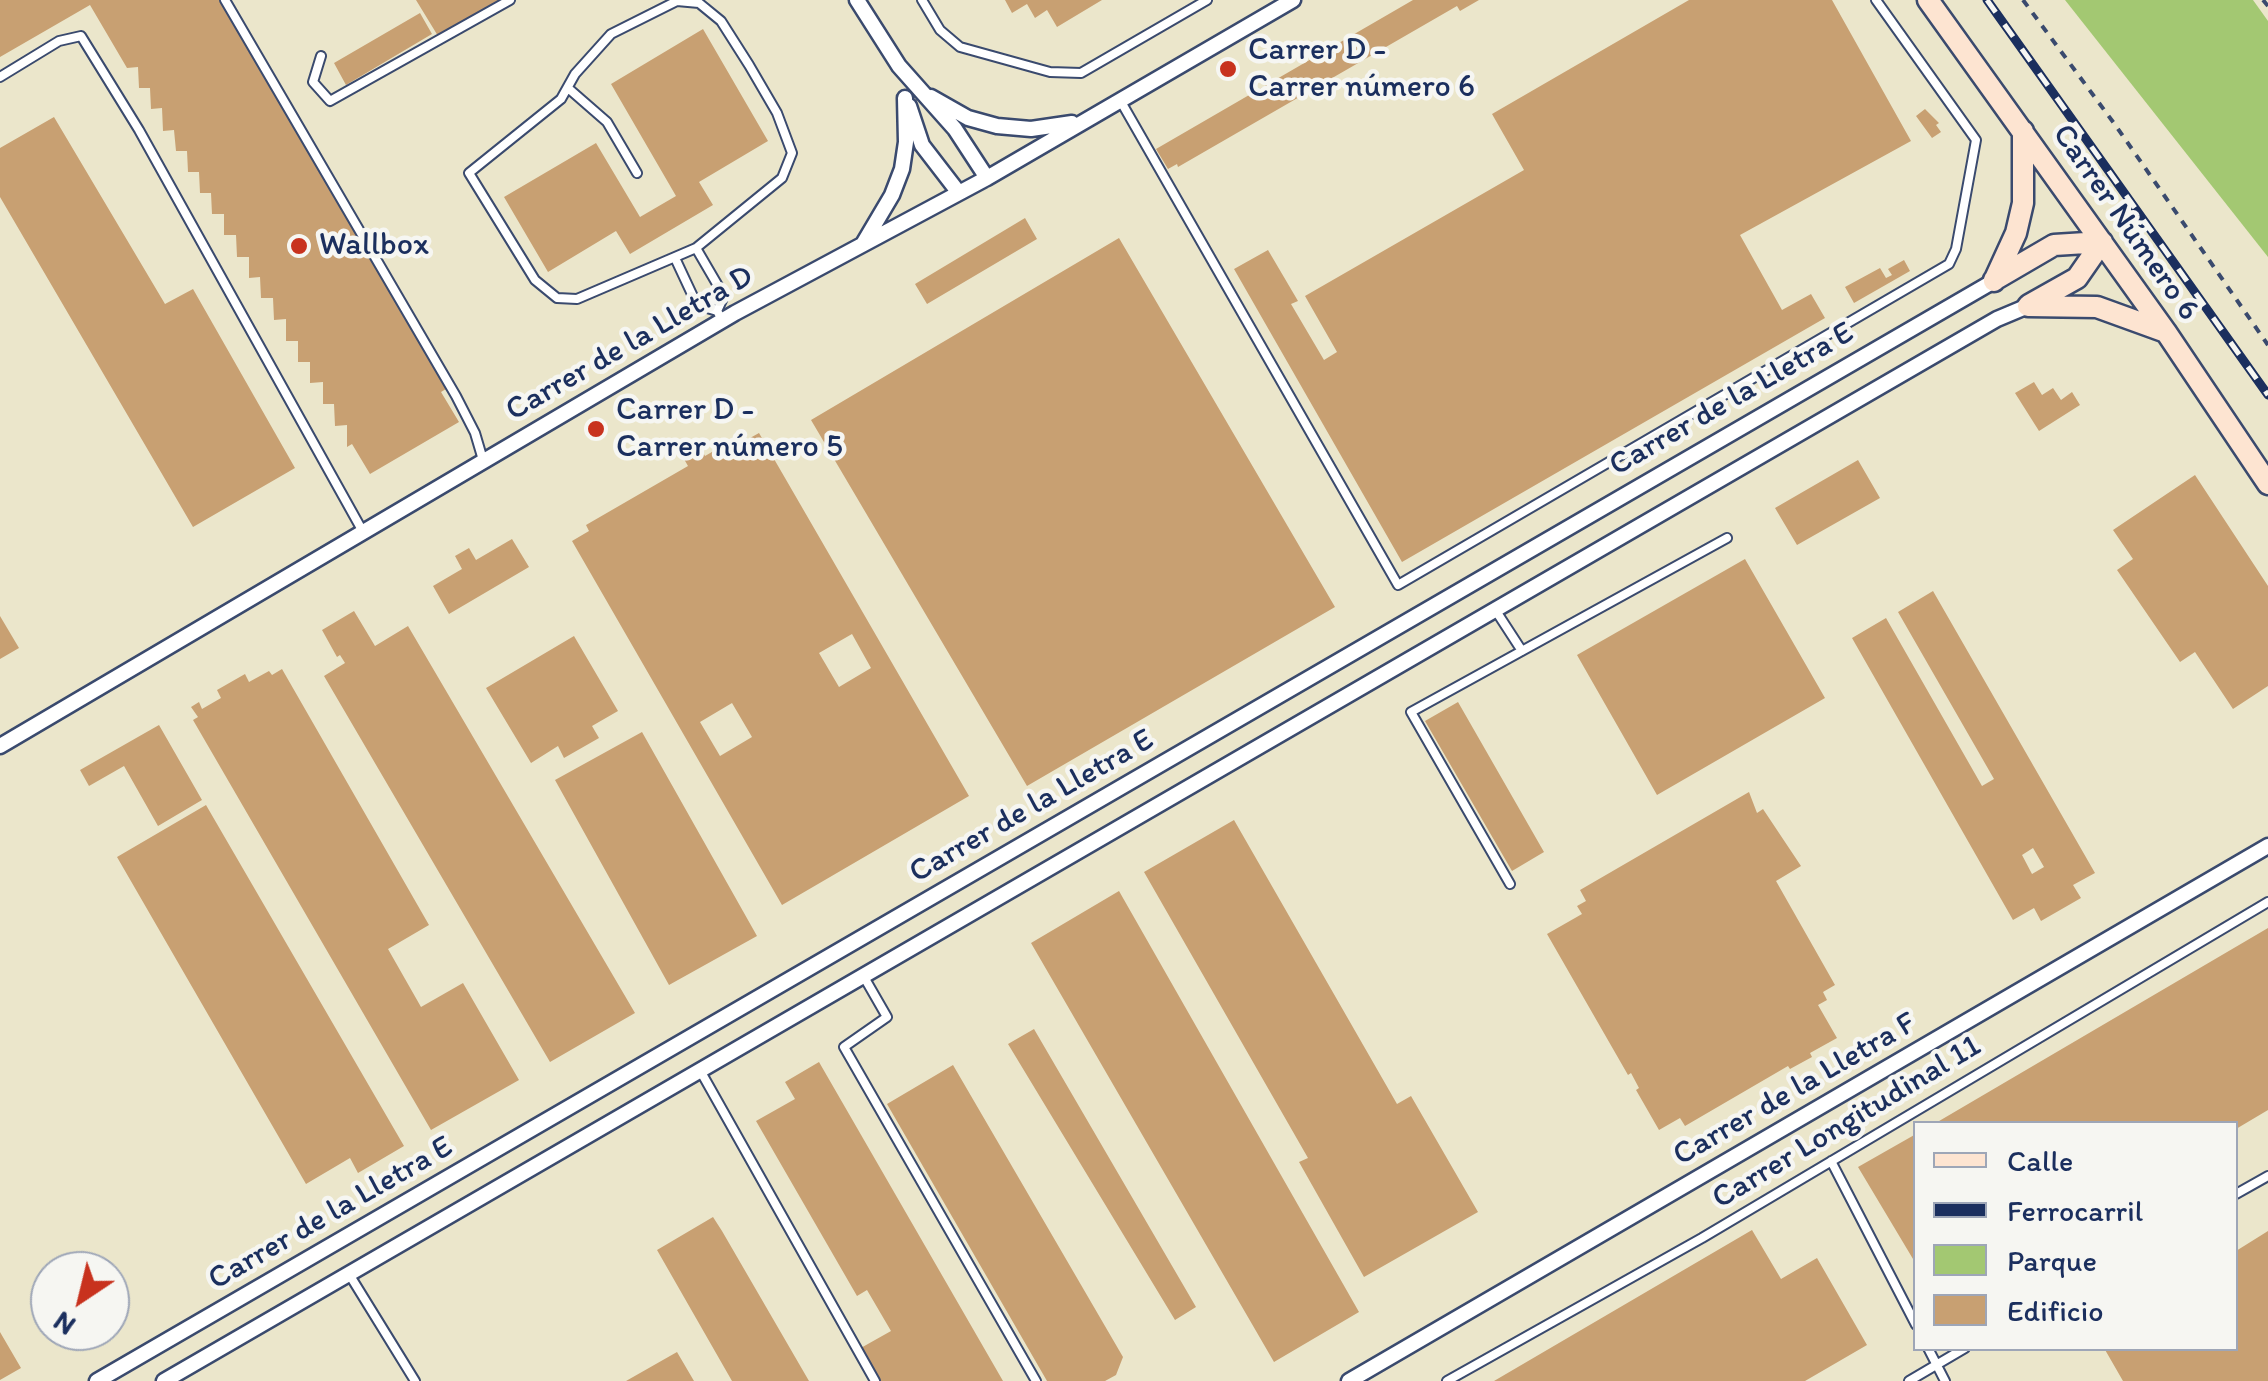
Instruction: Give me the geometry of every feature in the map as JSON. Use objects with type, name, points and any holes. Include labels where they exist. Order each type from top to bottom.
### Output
[{"type":"main road","name":"Carrer Número 6","points":[[1928,0],[2166,332],[2268,484]]},
{"type":"main road","points":[[1994,280],[2016,233],[2024,203],[2024,131]]},
{"type":"main road","points":[[1994,280],[2054,245],[2102,242]]},
{"type":"main road","points":[[2028,306],[2077,278],[2102,242]]},
{"type":"main road","points":[[2028,306],[2097,307],[2166,332]]},
{"type":"street","points":[[857,0],[900,66],[912,94],[922,145],[958,193]]},
{"type":"street","name":"Carrer de la Lletra D","points":[[0,746],[720,316],[987,178],[1293,0]]},
{"type":"street","points":[[912,94],[997,126],[1032,129],[1082,122]]},
{"type":"street","points":[[912,94],[955,129],[987,178]]},
{"type":"street","points":[[863,244],[892,195],[902,169],[912,94]]},
{"type":"street","name":"Carrer de la Lletra E","points":[[97,1381],[1994,280]]},
{"type":"street","name":"Carrer de la Lletra E","points":[[164,1381],[1997,320],[2028,306]]},
{"type":"street","name":"Carrer de la Lletra F","points":[[1349,1381],[2268,846]]},
{"type":"lane","points":[[225,0],[456,396],[484,460]]},
{"type":"lane","points":[[321,56],[313,82],[330,101],[510,0]]},
{"type":"lane","points":[[922,0],[940,30],[960,47],[1050,72],[1082,73],[1207,0]]},
{"type":"lane","points":[[1120,100],[1398,585],[1950,264],[1976,140],[1876,0]]},
{"type":"lane","points":[[677,1],[699,4],[721,20],[777,113],[792,153],[782,178],[696,248],[577,299],[557,298],[535,280],[468,173],[561,99],[568,88],[592,52],[611,34],[677,1]]},
{"type":"lane","points":[[0,77],[59,41],[80,36],[139,130],[362,530]]},
{"type":"lane","points":[[568,88],[607,122],[636,172]]},
{"type":"lane","points":[[675,258],[697,306],[720,316],[724,296],[696,248]]},
{"type":"lane","points":[[1510,884],[1411,712],[1726,538]]},
{"type":"lane","points":[[1496,611],[1522,651]]},
{"type":"lane","name":"Carrer Longitudinal 11","points":[[1447,1381],[1831,1161],[2268,902]]},
{"type":"lane","points":[[864,978],[888,1016],[844,1047],[1036,1381]]},
{"type":"lane","points":[[701,1072],[875,1381]]},
{"type":"lane","points":[[1831,1161],[1913,1319]]},
{"type":"lane","points":[[2238,1193],[2268,1176]]},
{"type":"lane","points":[[349,1274],[415,1381]]},
{"type":"lane","points":[[1929,1351],[1945,1381]]},
{"type":"lane","points":[[1909,1381],[1961,1351]]},
{"type":"path","points":[[2023,0],[2268,345]]},
{"type":"path","points":[[2263,0],[2268,6]]},
{"type":"green space","points":[[2065,0],[2253,0],[2268,21],[2268,257]]},
{"type":"building","name":"Wallbox","points":[[0,0],[219,0],[446,389],[441,392],[459,422],[370,474],[352,444],[347,447],[347,425],[335,426],[334,404],[323,404],[323,382],[310,383],[310,362],[298,362],[298,341],[286,341],[286,319],[274,320],[273,298],[261,298],[260,277],[249,278],[249,257],[237,257],[236,235],[224,235],[224,214],[212,214],[211,193],[200,193],[199,172],[188,172],[187,151],[176,151],[174,130],[163,131],[162,108],[151,109],[150,88],[139,88],[138,67],[127,68],[90,5],[0,57]]},
{"type":"building","points":[[416,0],[500,0],[438,36]]},
{"type":"building","points":[[1005,0],[1102,0],[1057,27],[1047,10],[1035,18],[1027,4],[1012,13]]},
{"type":"building","points":[[1413,0],[1479,0],[1460,11],[1457,6],[1178,167],[1177,164],[1168,169],[1156,149]]},
{"type":"building","points":[[1689,0],[1832,0],[1911,141],[1740,235],[1782,310],[1811,294],[1825,318],[1402,562],[1234,269],[1268,250],[1298,301],[1291,304],[1324,360],[1337,352],[1305,296],[1524,170],[1492,114]]},
{"type":"building","points":[[420,13],[432,34],[346,85],[334,63]]},
{"type":"building","points":[[703,29],[768,141],[699,182],[713,205],[630,254],[616,231],[548,272],[504,197],[596,143],[640,217],[676,196],[611,84]]},
{"type":"building","points":[[1925,109],[1939,123],[1936,125],[1941,132],[1932,138],[1916,116]]},
{"type":"building","points":[[54,117],[165,304],[193,289],[295,468],[193,527],[0,197],[0,148]]},
{"type":"building","points":[[1025,218],[1037,239],[927,304],[915,284]]},
{"type":"building","points":[[1119,238],[1335,607],[1027,786],[811,420]]},
{"type":"building","points":[[1904,260],[1910,271],[1854,303],[1845,287],[1880,268],[1886,278],[1892,275],[1888,269]]},
{"type":"building","points":[[2034,382],[2042,395],[2053,388],[2061,400],[2072,392],[2080,405],[2039,431],[2015,393]]},
{"type":"building","points":[[759,433],[969,796],[782,905],[572,541],[589,531],[586,525],[688,466],[680,452],[697,442],[705,456],[738,437],[741,443]],"holes":[[[852,634],[871,668],[839,687],[819,653]],[[732,703],[752,737],[720,756],[700,722]]]},
{"type":"building","points":[[1858,460],[1880,498],[1797,545],[1775,508]]},
{"type":"building","points":[[2195,475],[2268,586],[2268,686],[2233,709],[2195,652],[2180,662],[2117,570],[2133,559],[2113,530]]},
{"type":"building","points":[[512,539],[529,567],[449,614],[433,586],[462,569],[455,556],[469,548],[476,560]]},
{"type":"building","points":[[1745,559],[1825,698],[1657,795],[1577,655]]},
{"type":"building","points":[[1933,591],[2095,873],[2073,885],[2081,898],[2041,921],[2034,908],[2013,920],[1852,638],[1886,618],[1982,786],[1994,779],[1898,612]],"holes":[[[2033,848],[2044,867],[2032,874],[2022,855]]]},
{"type":"building","points":[[354,611],[375,646],[408,626],[635,1013],[550,1062],[324,676],[345,663],[340,655],[337,657],[322,630]]},
{"type":"building","points":[[0,616],[19,648],[0,659]]},
{"type":"building","points":[[574,636],[618,711],[592,726],[599,738],[564,758],[558,746],[531,763],[486,688]]},
{"type":"building","points":[[282,669],[429,925],[388,949],[421,1007],[463,983],[519,1080],[431,1130],[193,720],[198,717],[191,707],[199,702],[202,709],[221,698],[217,690],[245,674],[249,682]]},
{"type":"building","points":[[1458,702],[1544,852],[1512,871],[1425,721]]},
{"type":"building","points":[[159,725],[202,800],[158,826],[124,766],[89,786],[80,770]]},
{"type":"building","points":[[642,732],[757,936],[669,985],[555,780]]},
{"type":"building","points":[[1749,792],[1757,813],[1763,809],[1801,866],[1776,881],[1835,985],[1823,992],[1827,1000],[1818,1005],[1837,1038],[1810,1053],[1812,1057],[1790,1069],[1788,1066],[1685,1126],[1680,1118],[1659,1130],[1636,1090],[1639,1088],[1631,1073],[1628,1075],[1547,934],[1582,914],[1577,906],[1586,901],[1580,890]]},
{"type":"building","points":[[206,805],[404,1146],[358,1173],[350,1158],[306,1184],[117,857]]},
{"type":"building","points":[[1234,820],[1397,1104],[1411,1096],[1478,1212],[1364,1277],[1299,1162],[1308,1158],[1144,872]]},
{"type":"building","points":[[1119,891],[1359,1312],[1274,1362],[1031,943]]},
{"type":"building","points":[[2268,928],[2268,1110],[2238,1128],[2238,1121],[1939,1121]]},
{"type":"building","points":[[1034,1029],[1196,1307],[1175,1320],[1008,1044]]},
{"type":"building","points":[[819,1062],[1003,1381],[877,1381],[859,1349],[891,1331],[867,1290],[857,1296],[756,1121],[795,1099],[785,1082]]},
{"type":"building","points":[[953,1065],[1123,1357],[1116,1375],[1105,1381],[1047,1381],[887,1104]]},
{"type":"building","points":[[1913,1136],[1913,1259],[1858,1167]]},
{"type":"building","points":[[713,1217],[809,1381],[732,1381],[657,1250]]},
{"type":"building","points":[[1752,1230],[1781,1279],[1817,1258],[1867,1345],[1805,1381],[1494,1381]]},
{"type":"building","points":[[2268,1231],[2268,1381],[2123,1381],[2106,1351],[2238,1351],[2238,1250]]},
{"type":"building","points":[[0,1332],[21,1368],[0,1380]]},
{"type":"building","points":[[677,1352],[694,1381],[626,1381]]},
{"type":"railway","points":[[1987,0],[2268,395]]},
{"type":"place","name":"Carrer D - Carrer número 6","points":[[1228,69]]},
{"type":"place","name":"Wallbox","points":[[299,246]]},
{"type":"place","name":"Carrer D - Carrer número 5","points":[[596,429]]}]
